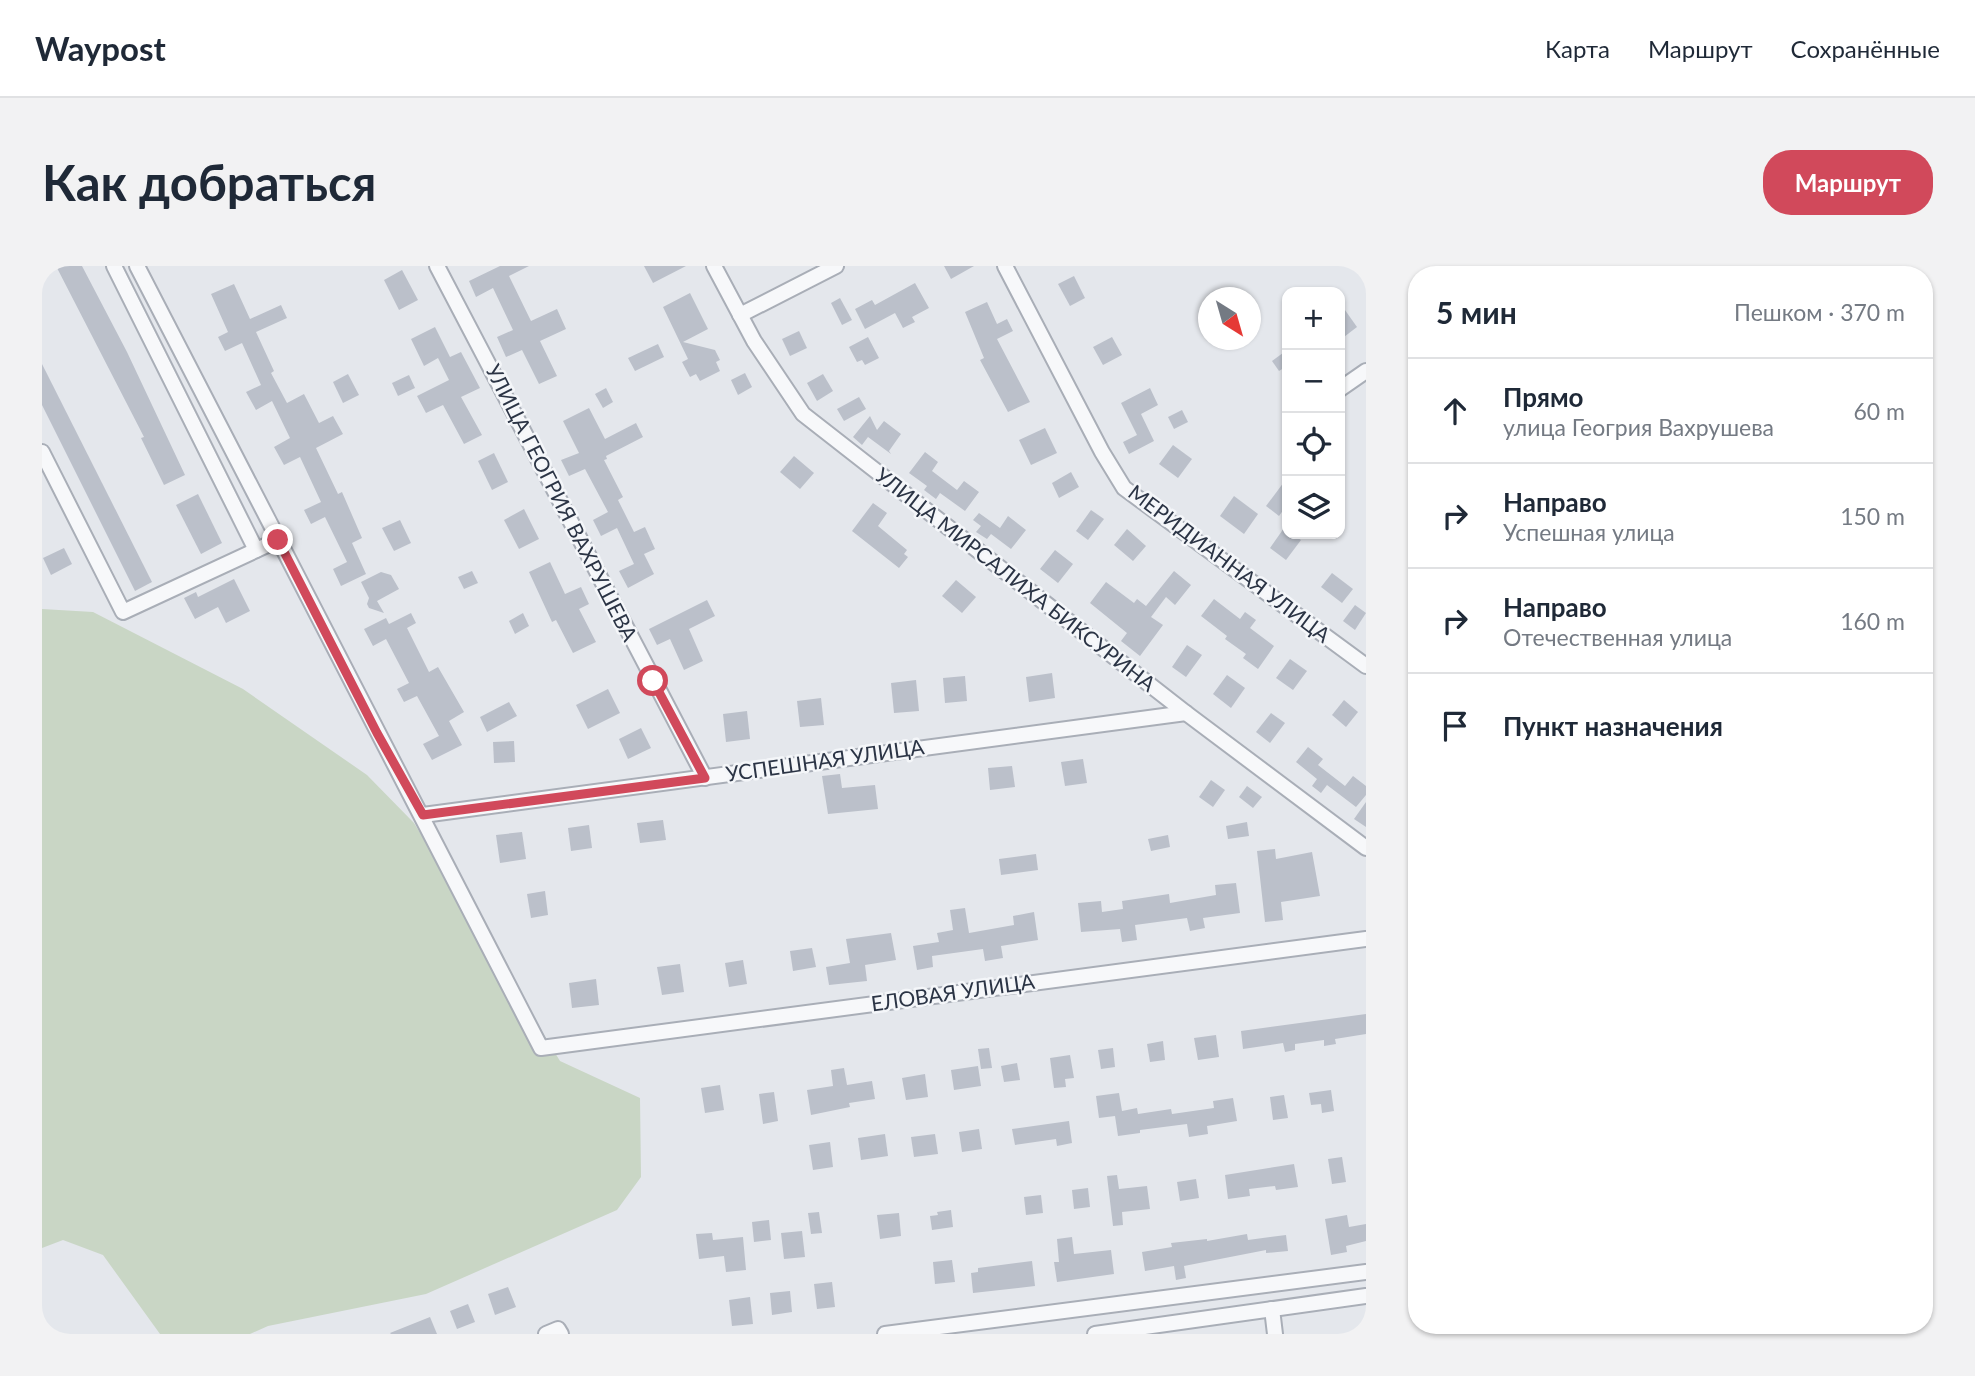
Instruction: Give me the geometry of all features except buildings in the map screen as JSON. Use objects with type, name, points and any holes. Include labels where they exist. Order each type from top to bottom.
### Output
[{"type":"street","points":[[114,266],[257,550]]},
{"type":"street","points":[[137,266],[377,733],[423,815]]},
{"type":"street","name":"УЛИЦА ГЕОГРИЯ ВАХРУШЕВА","points":[[437,266],[705,778]]},
{"type":"street","name":"УЛИЦА МИРСАЛИХА БИКСУРИНА","points":[[714,266],[754,341],[803,414],[1186,713],[1366,848]]},
{"type":"street","points":[[740,315],[836,266]]},
{"type":"street","name":"МЕРИДИАННАЯ УЛИЦА","points":[[1005,266],[1102,452],[1124,488],[1366,666]]},
{"type":"street","points":[[1345,386],[1366,371]]},
{"type":"street","points":[[42,452],[123,612],[278,540]]},
{"type":"street","name":"УСПЕШНАЯ УЛИЦА","points":[[423,815],[1186,713]]},
{"type":"street","name":"ЕЛОВАЯ УЛИЦА","points":[[423,815],[541,1048],[1366,939]]},
{"type":"street","points":[[885,1334],[993,1327],[1366,1272]]},
{"type":"street","points":[[1095,1334],[1366,1296]]},
{"type":"street","points":[[1272,1309],[1275,1334]]},
{"type":"street","points":[[546,1334],[558,1329],[561,1334]]},
{"type":"green space","points":[[42,609],[93,612],[243,689],[367,775],[414,823],[560,1061],[640,1098],[641,1177],[617,1210],[426,1294],[268,1326],[250,1334],[160,1334],[103,1255],[63,1240],[42,1248]]},
{"type":"route","points":[[278,540],[377,733],[423,815],[705,778],[653,681]]}]
